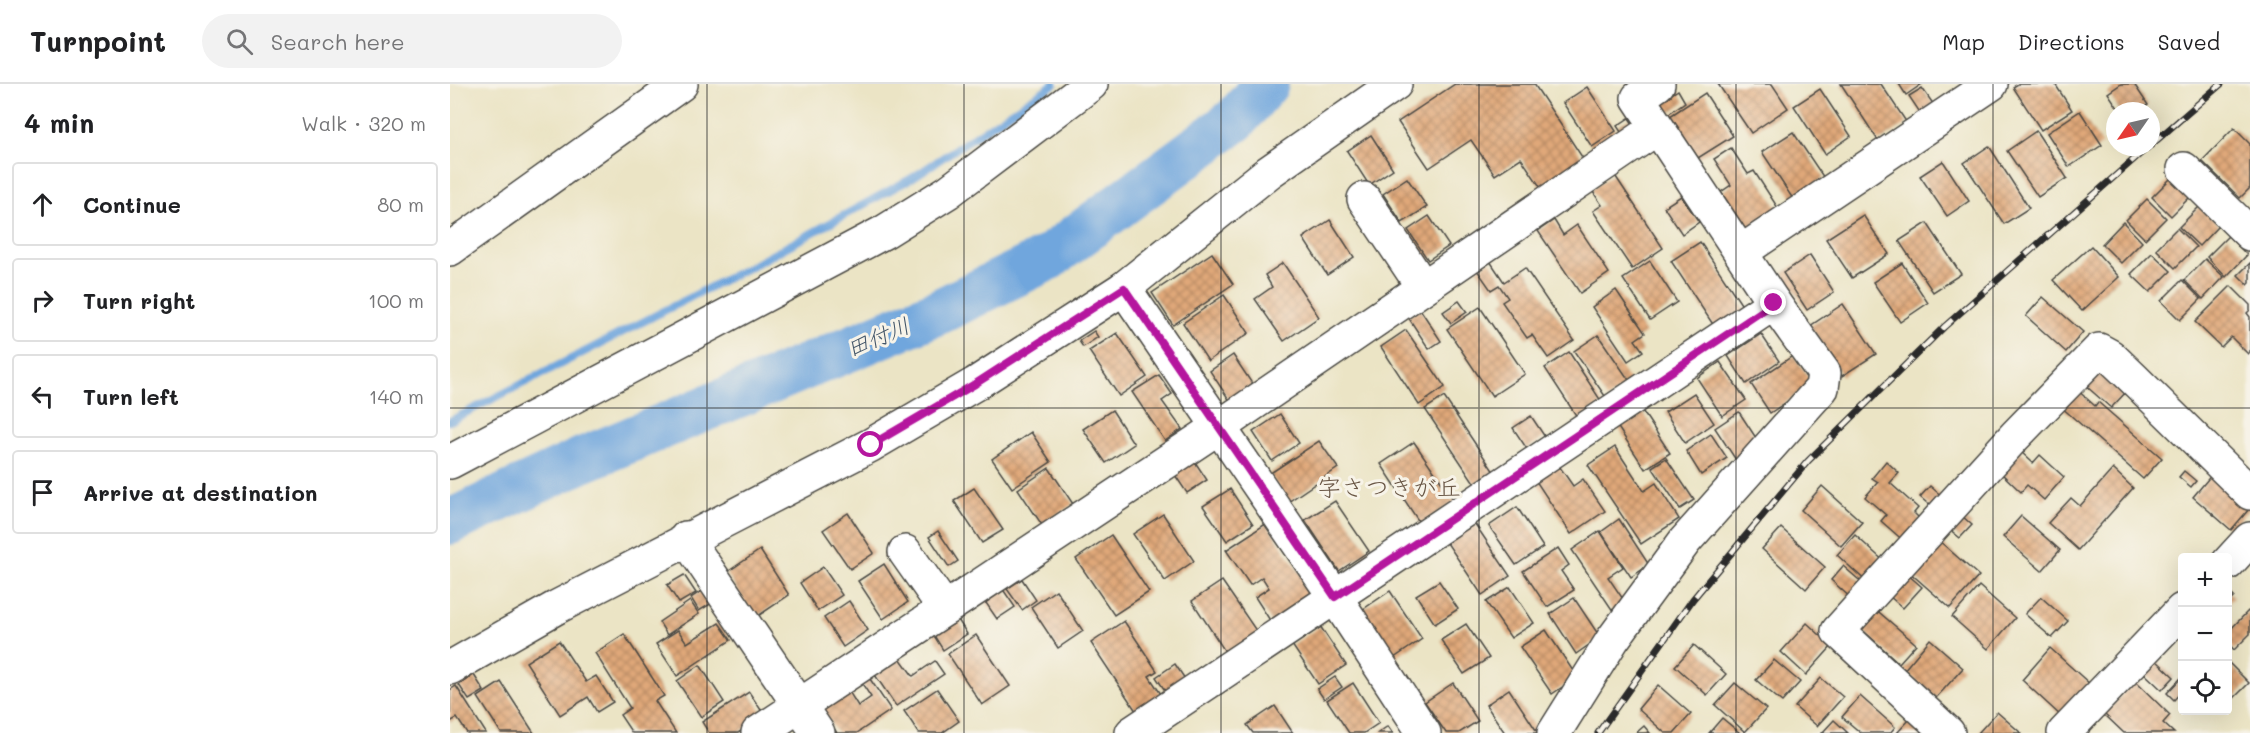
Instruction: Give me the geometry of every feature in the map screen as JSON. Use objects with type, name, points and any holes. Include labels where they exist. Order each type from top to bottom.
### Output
[{"type":"street","points":[[450,249],[681,84]]},
{"type":"street","points":[[450,462],[884,232],[948,192],[1091,84]]},
{"type":"street","points":[[450,668],[557,607],[686,538],[871,445],[975,384],[1124,288],[1269,172],[1395,84]]},
{"type":"street","points":[[1741,252],[1991,84]]},
{"type":"street","points":[[1554,733],[1613,639],[1685,541],[1822,388],[1824,373],[1657,129],[1641,89]]},
{"type":"street","points":[[758,733],[1219,427],[1657,129]]},
{"type":"street","points":[[2184,169],[2250,234]]},
{"type":"street","points":[[1364,198],[1423,287]]},
{"type":"street","points":[[1124,288],[1335,597],[1424,733]]},
{"type":"street","points":[[1132,733],[1774,303]]},
{"type":"street","points":[[1948,733],[1838,631],[2015,436],[2099,350],[2134,379],[2250,493]]},
{"type":"street","points":[[686,538],[818,733]]},
{"type":"street","points":[[2232,559],[2250,539]]},
{"type":"street","points":[[906,552],[945,609]]},
{"type":"street","points":[[2064,733],[2178,614]]},
{"type":"building","points":[[1455,84],[1534,84],[1584,160],[1541,188],[1521,158],[1495,175],[1471,140],[1429,168],[1398,122]]},
{"type":"building","points":[[1718,84],[1772,84],[1788,108],[1751,133]]},
{"type":"building","points":[[1841,84],[1881,84],[1907,123],[1879,142]]},
{"type":"building","points":[[1899,84],[1922,84],[1906,95]]},
{"type":"building","points":[[2018,84],[2055,84],[2072,110],[2041,130],[2013,87]]},
{"type":"building","points":[[2121,84],[2134,84],[2146,102],[2114,102],[2108,93]]},
{"type":"building","points":[[1587,87],[1616,131],[1592,147],[1563,103]]},
{"type":"building","points":[[1922,88],[1934,105],[1921,114],[1909,96]]},
{"type":"building","points":[[1820,89],[1851,136],[1825,154],[1794,106]]},
{"type":"building","points":[[1678,90],[1685,102],[1665,116],[1657,104]]},
{"type":"building","points":[[1705,93],[1733,136],[1698,158],[1670,116]]},
{"type":"building","points":[[2080,111],[2102,145],[2069,167],[2047,133]]},
{"type":"building","points":[[1629,118],[1637,130],[1625,138],[1617,126]]},
{"type":"building","points":[[2234,128],[2250,144],[2250,188],[2240,198],[2202,161]]},
{"type":"building","points":[[2036,131],[2067,178],[2038,197],[2007,151]]},
{"type":"building","points":[[1793,132],[1824,178],[1793,199],[1762,152]]},
{"type":"building","points":[[1371,135],[1393,169],[1369,185],[1347,151]]},
{"type":"building","points":[[1989,146],[2029,208],[2004,224],[1964,163]]},
{"type":"building","points":[[1731,148],[1748,174],[1754,171],[1778,208],[1746,230],[1721,192],[1731,185],[1714,159]]},
{"type":"building","points":[[1943,161],[1969,201],[1947,216],[1920,176]]},
{"type":"building","points":[[1614,174],[1663,248],[1632,269],[1593,211],[1602,205],[1591,189]]},
{"type":"building","points":[[2173,176],[2192,195],[2171,216],[2152,197]]},
{"type":"building","points":[[1407,178],[1427,207],[1402,223],[1383,194]]},
{"type":"building","points":[[1681,196],[1699,222],[1682,234],[1664,207]]},
{"type":"building","points":[[2147,199],[2166,218],[2145,239],[2126,220]]},
{"type":"building","points":[[2200,206],[2219,225],[2199,246],[2179,227]]},
{"type":"building","points":[[1863,215],[1889,254],[1852,278],[1826,239]]},
{"type":"building","points":[[1429,216],[1449,246],[1428,260],[1408,230]]},
{"type":"building","points":[[1330,220],[1354,257],[1327,275],[1303,238]]},
{"type":"building","points":[[1554,220],[1563,235],[1577,225],[1609,273],[1580,293],[1538,231]]},
{"type":"building","points":[[2123,222],[2142,242],[2121,263],[2102,244]]},
{"type":"building","points":[[1927,223],[1961,274],[1933,292],[1899,241]]},
{"type":"building","points":[[2177,228],[2196,247],[2175,268],[2156,249]]},
{"type":"building","points":[[2228,236],[2247,255],[2226,277],[2207,257]]},
{"type":"building","points":[[1700,242],[1745,310],[1716,329],[1671,261]]},
{"type":"building","points":[[2091,246],[2119,277],[2082,311],[2053,280]]},
{"type":"building","points":[[1212,253],[1233,284],[1173,325],[1152,293]]},
{"type":"building","points":[[2152,253],[2171,271],[2150,292],[2131,274]]},
{"type":"building","points":[[1810,255],[1834,292],[1807,310],[1783,273]]},
{"type":"building","points":[[2205,259],[2224,277],[2203,299],[2184,280]]},
{"type":"building","points":[[1490,261],[1504,282],[1525,268],[1574,340],[1548,358],[1532,335],[1527,338],[1502,302],[1508,298],[1499,285],[1491,290],[1477,270]]},
{"type":"building","points":[[1650,261],[1677,302],[1650,320],[1623,279]]},
{"type":"building","points":[[1283,263],[1319,317],[1284,341],[1255,299],[1272,287],[1265,275]]},
{"type":"building","points":[[1902,263],[1928,303],[1900,322],[1873,282]]},
{"type":"building","points":[[2250,263],[2250,283],[2248,285],[2238,275]]},
{"type":"building","points":[[2182,280],[2201,299],[2180,320],[2161,301]]},
{"type":"building","points":[[2231,286],[2250,305],[2247,313],[2250,317],[2250,352],[2248,354],[2231,337],[2221,347],[2195,322]]},
{"type":"building","points":[[1616,290],[1645,333],[1635,340],[1643,351],[1628,361],[1592,307]]},
{"type":"building","points":[[1224,295],[1249,333],[1208,361],[1183,323]]},
{"type":"building","points":[[2043,297],[2083,332],[2066,352],[2026,316]]},
{"type":"building","points":[[1459,301],[1467,312],[1451,323],[1443,312]]},
{"type":"building","points":[[1843,304],[1876,354],[1842,376],[1810,326]]},
{"type":"building","points":[[1480,307],[1525,374],[1492,396],[1447,329]]},
{"type":"building","points":[[1420,309],[1441,341],[1429,349],[1408,317]]},
{"type":"building","points":[[1406,330],[1445,387],[1419,405],[1381,347]]},
{"type":"building","points":[[1094,331],[1098,337],[1083,347],[1079,341]]},
{"type":"building","points":[[1117,333],[1147,377],[1119,396],[1089,351]]},
{"type":"building","points":[[1761,334],[1779,361],[1746,384],[1728,356]]},
{"type":"building","points":[[1598,335],[1631,383],[1607,399],[1574,351]]},
{"type":"building","points":[[1569,352],[1603,404],[1579,420],[1545,368]]},
{"type":"building","points":[[1233,355],[1253,385],[1230,401],[1210,371]]},
{"type":"building","points":[[1794,355],[1813,384],[1770,413],[1751,384]]},
{"type":"building","points":[[1720,362],[1746,400],[1722,416],[1697,378]]},
{"type":"building","points":[[2102,369],[2127,391],[2111,408],[2086,386]]},
{"type":"building","points":[[1159,375],[1172,394],[1162,401],[1182,429],[1165,441],[1132,392]]},
{"type":"building","points":[[2075,388],[2095,406],[2098,402],[2162,458],[2143,479],[2060,406]]},
{"type":"building","points":[[1694,393],[1714,423],[1685,443],[1665,412]]},
{"type":"building","points":[[1444,397],[1494,472],[1475,484],[1425,409]]},
{"type":"building","points":[[1641,409],[1670,453],[1645,469],[1617,426]]},
{"type":"building","points":[[1112,410],[1134,444],[1106,463],[1083,429]]},
{"type":"building","points":[[1739,412],[1760,444],[1736,460],[1715,428]]},
{"type":"building","points":[[1280,414],[1299,443],[1272,461],[1253,432]]},
{"type":"building","points":[[1531,416],[1545,437],[1527,449],[1513,428]]},
{"type":"building","points":[[1031,432],[1051,462],[1012,488],[992,459]]},
{"type":"building","points":[[1711,434],[1727,458],[1701,475],[1686,451]]},
{"type":"building","points":[[1319,441],[1338,468],[1288,502],[1269,474]]},
{"type":"building","points":[[1414,442],[1455,502],[1421,525],[1381,464]]},
{"type":"building","points":[[1615,447],[1644,491],[1656,483],[1679,519],[1641,544],[1588,465]]},
{"type":"building","points":[[2020,451],[2033,463],[2040,455],[2064,477],[2044,500],[2027,485],[2021,492],[2001,473]]},
{"type":"building","points":[[1666,458],[1694,500],[1680,509],[1652,467]]},
{"type":"building","points":[[1193,459],[1207,480],[1187,493],[1173,472]]},
{"type":"building","points":[[1886,461],[1899,473],[1890,483],[1918,508],[1914,513],[1923,522],[1906,543],[1881,521],[1886,515],[1865,497],[1878,482],[1872,478]]},
{"type":"building","points":[[1557,463],[1573,486],[1583,479],[1605,511],[1571,534],[1534,478]]},
{"type":"building","points":[[1049,468],[1073,504],[1042,525],[1018,489]]},
{"type":"building","points":[[2113,469],[2133,488],[2078,550],[2048,523],[2071,498],[2080,506]]},
{"type":"building","points":[[2184,471],[2196,481],[2191,487],[2179,477]]},
{"type":"building","points":[[2213,473],[2250,508],[2231,530],[2193,497]]},
{"type":"building","points":[[1822,486],[1862,522],[1841,546],[1801,510]]},
{"type":"building","points":[[1930,486],[1944,498],[1934,509],[1920,497]]},
{"type":"building","points":[[974,488],[1003,530],[982,543],[954,501]]},
{"type":"building","points":[[1230,489],[1253,524],[1227,541],[1203,506]]},
{"type":"building","points":[[1335,501],[1369,551],[1339,571],[1305,520]]},
{"type":"building","points":[[1517,507],[1543,547],[1516,565],[1489,526]]},
{"type":"building","points":[[848,513],[874,553],[850,569],[823,530]]},
{"type":"building","points":[[1163,514],[1194,561],[1165,581],[1133,534]]},
{"type":"building","points":[[1961,515],[1972,525],[1960,538],[1948,528]]},
{"type":"building","points":[[2021,516],[2060,550],[2042,571],[2003,537]]},
{"type":"building","points":[[1619,519],[1649,565],[1631,577],[1601,532]]},
{"type":"building","points":[[1473,521],[1510,576],[1482,595],[1445,540]]},
{"type":"building","points":[[1267,523],[1316,597],[1273,625],[1255,597],[1269,588],[1262,577],[1250,585],[1226,550]]},
{"type":"building","points":[[1781,528],[1825,567],[1806,589],[1762,549]]},
{"type":"building","points":[[938,531],[958,561],[949,567],[929,537]]},
{"type":"building","points":[[1600,531],[1623,567],[1608,577],[1625,602],[1613,611],[1572,550]]},
{"type":"building","points":[[1111,535],[1149,592],[1114,615],[1076,559]]},
{"type":"building","points":[[1855,535],[1887,564],[1869,584],[1837,555]]},
{"type":"building","points":[[1937,539],[1979,576],[1950,608],[1908,571]]},
{"type":"building","points":[[1558,548],[1569,565],[1561,571],[1574,590],[1547,607],[1523,571]]},
{"type":"building","points":[[760,550],[789,595],[755,618],[726,573]]},
{"type":"building","points":[[884,564],[908,602],[883,619],[858,581]]},
{"type":"building","points":[[1843,566],[1866,586],[1853,600],[1831,580]]},
{"type":"building","points":[[823,567],[842,595],[818,611],[800,583]]},
{"type":"building","points":[[1907,574],[1922,587],[1903,608],[1889,596]]},
{"type":"building","points":[[684,575],[696,593],[679,603],[667,585]]},
{"type":"building","points":[[1022,579],[1036,600],[1022,610],[1007,589]]},
{"type":"building","points":[[1222,581],[1259,635],[1228,656],[1192,601]]},
{"type":"building","points":[[1439,581],[1458,609],[1435,624],[1416,595]]},
{"type":"building","points":[[709,586],[717,600],[699,611],[691,598]]},
{"type":"building","points":[[1979,586],[2015,618],[1988,649],[1952,617]]},
{"type":"building","points":[[1510,587],[1534,623],[1511,638],[1486,602]]},
{"type":"building","points":[[1002,588],[1015,607],[997,619],[984,600]]},
{"type":"building","points":[[1056,590],[1083,631],[1058,648],[1031,607]]},
{"type":"building","points":[[1390,591],[1422,639],[1394,658],[1362,610]]},
{"type":"building","points":[[2041,597],[2068,621],[2052,638],[2025,614]]},
{"type":"building","points":[[1574,598],[1600,637],[1576,654],[1550,614]]},
{"type":"building","points":[[690,601],[699,614],[667,635],[659,622]]},
{"type":"building","points":[[849,601],[868,630],[843,647],[824,618]]},
{"type":"building","points":[[1873,607],[1916,644],[1899,663],[1857,625]]},
{"type":"building","points":[[2248,611],[2250,613],[2250,634],[2234,650],[2232,628]]},
{"type":"building","points":[[957,618],[967,634],[943,650],[933,634]]},
{"type":"building","points":[[1124,621],[1157,671],[1149,676],[1161,694],[1136,711],[1091,643]]},
{"type":"building","points":[[719,623],[731,640],[677,676],[656,644],[678,630],[687,643]]},
{"type":"building","points":[[1807,623],[1832,646],[1806,675],[1781,652]]},
{"type":"building","points":[[1466,624],[1489,658],[1464,674],[1441,640]]},
{"type":"building","points":[[1320,626],[1346,665],[1318,684],[1292,645]]},
{"type":"building","points":[[1546,630],[1577,677],[1552,694],[1520,647]]},
{"type":"building","points":[[624,634],[664,696],[655,701],[676,733],[632,733],[620,715],[630,708],[595,653]]},
{"type":"building","points":[[976,635],[1010,686],[982,705],[948,654]]},
{"type":"building","points":[[1930,639],[1963,668],[1936,698],[1904,670]]},
{"type":"building","points":[[559,641],[586,682],[596,676],[613,702],[597,712],[588,697],[560,715],[526,662]]},
{"type":"building","points":[[1694,645],[1726,674],[1707,695],[1675,666]]},
{"type":"building","points":[[2050,648],[2091,685],[2062,717],[2022,680]]},
{"type":"building","points":[[900,658],[913,676],[935,661],[944,674],[896,706],[875,675]]},
{"type":"building","points":[[1774,660],[1800,682],[1782,702],[1756,680]]},
{"type":"building","points":[[2156,660],[2174,677],[2162,690],[2144,673]]},
{"type":"building","points":[[1175,664],[1185,679],[1166,692],[1156,677]]},
{"type":"building","points":[[700,665],[724,702],[701,717],[677,681]]},
{"type":"building","points":[[2232,666],[2249,683],[2232,700]]},
{"type":"building","points":[[474,675],[484,691],[469,700],[459,685]]},
{"type":"building","points":[[868,676],[891,710],[857,733],[837,733],[821,708],[848,690],[858,706],[871,697],[861,682]]},
{"type":"building","points":[[1335,677],[1342,687],[1324,699],[1317,689]]},
{"type":"building","points":[[1821,678],[1843,697],[1817,726],[1795,707]]},
{"type":"building","points":[[2135,681],[2170,715],[2163,723],[2174,733],[2124,733],[2104,714]]},
{"type":"building","points":[[2178,681],[2178,696],[2174,700],[2167,693]]},
{"type":"building","points":[[501,682],[534,733],[501,733],[478,697]]},
{"type":"building","points":[[1353,683],[1379,723],[1364,733],[1349,733],[1327,700]]},
{"type":"building","points":[[1453,683],[1478,721],[1459,733],[1446,733],[1425,702]]},
{"type":"building","points":[[1735,683],[1766,709],[1745,732],[1715,705]]},
{"type":"building","points":[[1658,685],[1691,714],[1674,733],[1665,733],[1638,709]]},
{"type":"building","points":[[456,686],[486,733],[467,733],[457,718],[450,722],[450,690]]},
{"type":"building","points":[[937,689],[959,721],[942,733],[919,733],[904,711]]},
{"type":"building","points":[[1509,689],[1538,733],[1505,733],[1486,705]]},
{"type":"building","points":[[749,692],[765,716],[738,733],[709,733],[702,722]]},
{"type":"building","points":[[1860,696],[1895,727],[1890,733],[1861,733],[1842,717]]},
{"type":"building","points":[[1275,706],[1293,733],[1253,733],[1247,725]]},
{"type":"building","points":[[1997,712],[2021,733],[1978,733]]},
{"type":"building","points":[[1722,718],[1740,733],[1709,733]]},
{"type":"building","points":[[1910,719],[1926,733],[1897,733]]},
{"type":"building","points":[[1834,720],[1848,733],[1822,733]]},
{"type":"building","points":[[1388,726],[1393,733],[1378,733]]},
{"type":"building","points":[[1644,726],[1650,733],[1636,733]]},
{"type":"waterway","points":[[450,421],[757,263],[912,178],[1054,84]]},
{"type":"waterway","name":"田付川","points":[[450,522],[582,460],[940,311],[1048,258],[1235,120],[1266,84]]},
{"type":"railway","points":[[2160,137],[2221,84]]},
{"type":"railway","points":[[1598,733],[1693,599],[1808,461],[1944,327],[2138,156]]},
{"type":"district","name":"字さつきが丘","points":[[1389,488]]},
{"type":"route","points":[[871,445],[975,384],[1124,288],[1335,597],[1774,303]]}]
